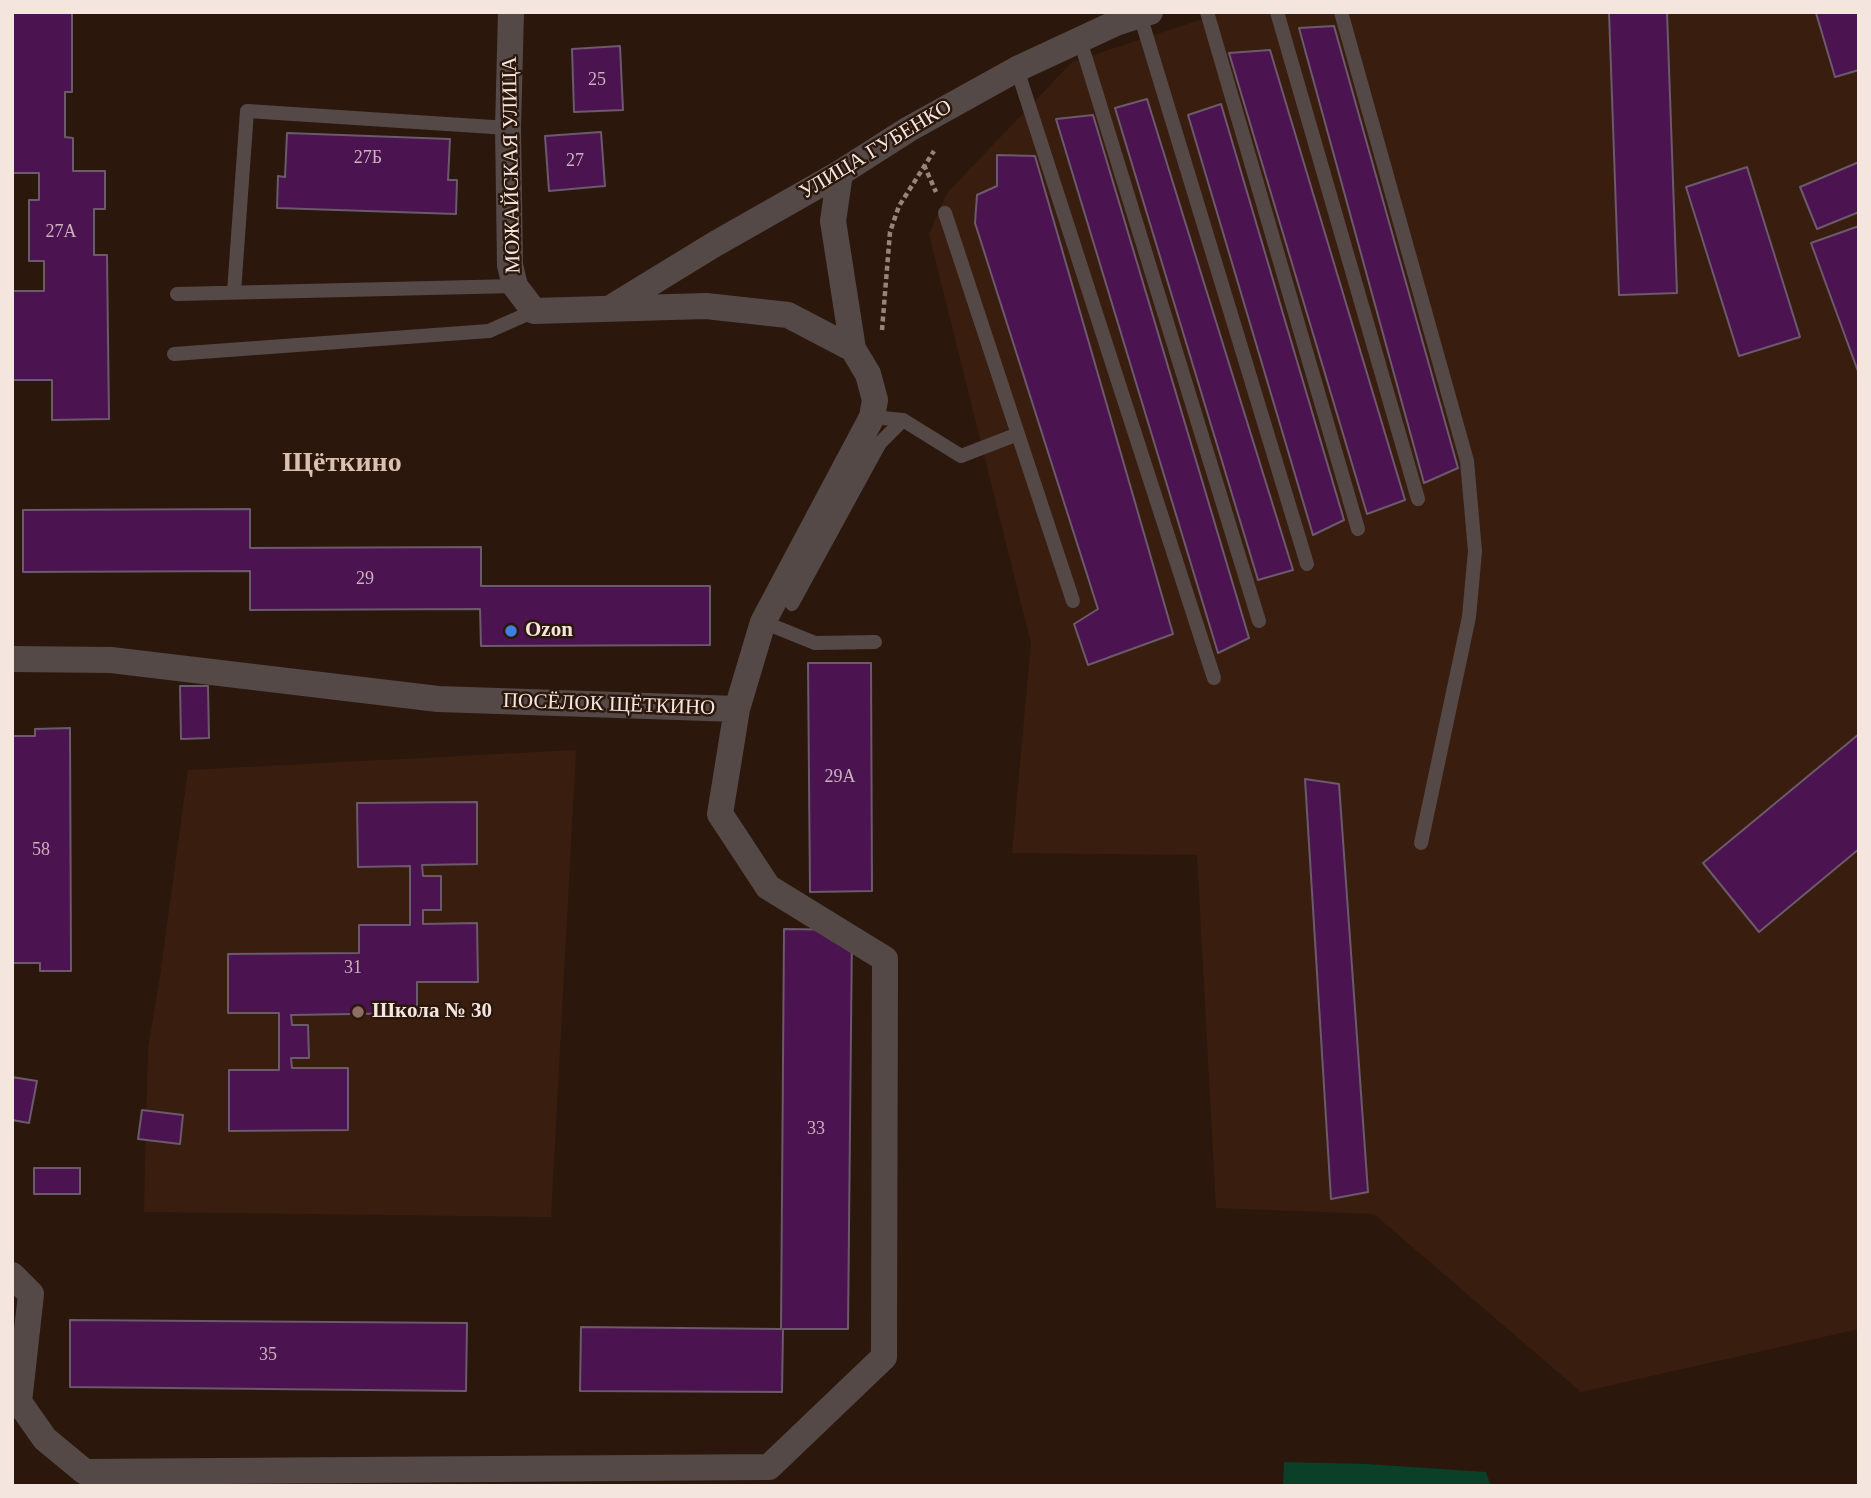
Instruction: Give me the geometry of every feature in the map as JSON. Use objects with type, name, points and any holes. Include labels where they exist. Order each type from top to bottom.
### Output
[{"type":"street","name":"МОЖАЙСКАЯ УЛИЦА","points":[[511,12],[508,128],[510,264],[515,286],[534,311]]},
{"type":"street","name":"УЛИЦА ГУБЕНКО","points":[[611,308],[951,105],[1017,69],[1116,23],[1145,14]]},
{"type":"street","points":[[841,173],[833,221],[853,349]]},
{"type":"street","points":[[534,311],[706,306],[788,315],[853,349]]},
{"type":"street","name":"ПОСЁЛОК ЩЁТКИНО","points":[[12,659],[111,660],[438,699],[737,709],[763,622],[872,417],[876,400],[868,374],[853,349]]},
{"type":"street","points":[[12,1275],[31,1294],[19,1402],[45,1439],[85,1472],[748,1476],[769,1467],[884,1357],[885,959],[768,887],[720,814],[737,709]]},
{"type":"lane","points":[[1207,12],[1357,529]]},
{"type":"lane","points":[[1277,12],[1418,499]]},
{"type":"lane","points":[[1341,12],[1467,461],[1475,551],[1469,617],[1420,843]]},
{"type":"lane","points":[[1145,14],[1307,564]]},
{"type":"lane","points":[[1080,40],[1259,621]]},
{"type":"lane","points":[[1017,69],[1214,678]]},
{"type":"lane","points":[[234,292],[247,111],[508,128]]},
{"type":"lane","points":[[945,212],[1073,601]]},
{"type":"lane","points":[[177,293],[515,286]]},
{"type":"lane","points":[[174,354],[489,331],[534,311]]},
{"type":"lane","points":[[872,417],[903,420],[961,456],[1018,434]]},
{"type":"lane","points":[[792,604],[880,443],[903,420]]},
{"type":"lane","points":[[763,622],[815,643],[875,642]]},
{"type":"path","points":[[868,374],[879,365],[890,232],[899,206],[924,164],[957,120],[951,105]]},
{"type":"path","points":[[909,129],[945,212]]},
{"type":"shaded area","points":[[1224,12],[1859,12],[1859,1329],[1581,1392],[1374,1214],[1216,1208],[1197,855],[1012,853],[1031,643],[929,234],[947,193],[1072,62]]},
{"type":"shaded area","name":"Школа № 30","points":[[576,750],[551,1217],[144,1212],[148,1048],[188,770]]},
{"type":"green space","points":[[1284,1462],[1367,1464],[1486,1472],[1491,1486],[1283,1486]]},
{"type":"building","points":[[12,12],[72,12],[72,92],[65,92],[65,137],[73,138],[73,171],[105,171],[105,209],[94,209],[94,255],[107,255],[109,419],[52,420],[52,380],[12,380],[12,282],[13,291],[44,291],[44,261],[29,261],[29,200],[39,200],[39,173],[13,173]]},
{"type":"building","points":[[1609,12],[1667,12],[1677,293],[1619,295]]},
{"type":"building","points":[[1859,12],[1859,70],[1835,77],[1816,13]]},
{"type":"building","points":[[1334,26],[1458,468],[1424,483],[1299,28]]},
{"type":"building","points":[[620,46],[623,110],[574,112],[572,49]]},
{"type":"building","points":[[1270,50],[1405,500],[1367,514],[1229,53]]},
{"type":"building","points":[[1147,99],[1293,570],[1258,580],[1115,108]]},
{"type":"building","points":[[1221,104],[1344,520],[1313,535],[1188,115]]},
{"type":"building","points":[[1093,115],[1249,638],[1218,653],[1056,119]]},
{"type":"building","points":[[601,132],[605,186],[549,191],[545,136]]},
{"type":"building","points":[[287,133],[450,139],[448,180],[457,180],[456,214],[277,208],[278,176],[285,177]]},
{"type":"building","points":[[997,155],[1035,156],[1173,634],[1088,665],[1074,624],[1098,609],[975,223],[977,195],[997,186]]},
{"type":"building","points":[[1859,162],[1859,212],[1817,229],[1800,187]]},
{"type":"building","points":[[1747,167],[1800,337],[1739,356],[1686,187]]},
{"type":"building","points":[[1859,226],[1859,374],[1811,243]]},
{"type":"building","points":[[250,509],[250,548],[481,547],[481,586],[710,586],[710,645],[481,646],[480,609],[250,610],[250,571],[23,572],[23,510]]},
{"type":"building","points":[[808,663],[871,663],[872,891],[810,892]]},
{"type":"building","points":[[180,686],[208,686],[209,738],[181,739]]},
{"type":"building","points":[[70,728],[71,971],[40,971],[40,963],[12,963],[12,736],[35,736],[35,729]]},
{"type":"building","points":[[1859,734],[1859,849],[1759,932],[1703,863]]},
{"type":"building","points":[[1305,779],[1339,784],[1368,1192],[1331,1199]]},
{"type":"building","points":[[477,802],[477,864],[422,865],[423,876],[441,876],[441,910],[423,910],[423,924],[477,923],[478,982],[417,982],[417,1013],[291,1015],[292,1025],[308,1025],[309,1058],[291,1058],[292,1068],[348,1068],[348,1130],[229,1131],[229,1070],[279,1070],[279,1013],[228,1013],[228,954],[359,953],[359,925],[410,925],[410,866],[358,867],[357,803]]},
{"type":"building","points":[[784,929],[852,930],[848,1329],[783,1329],[782,1392],[580,1391],[581,1327],[781,1329]]},
{"type":"building","points":[[12,1077],[37,1081],[29,1123],[12,1120]]},
{"type":"building","points":[[142,1110],[183,1115],[180,1144],[138,1139]]},
{"type":"building","points":[[34,1168],[80,1168],[80,1194],[34,1194]]},
{"type":"building","points":[[70,1320],[467,1323],[466,1391],[70,1387]]},
{"type":"place","name":"Ozon","points":[[511,631]]},
{"type":"place","name":"Школа № 30","points":[[358,1012]]},
{"type":"district","name":"Щёткино","points":[[342,464]]}]
